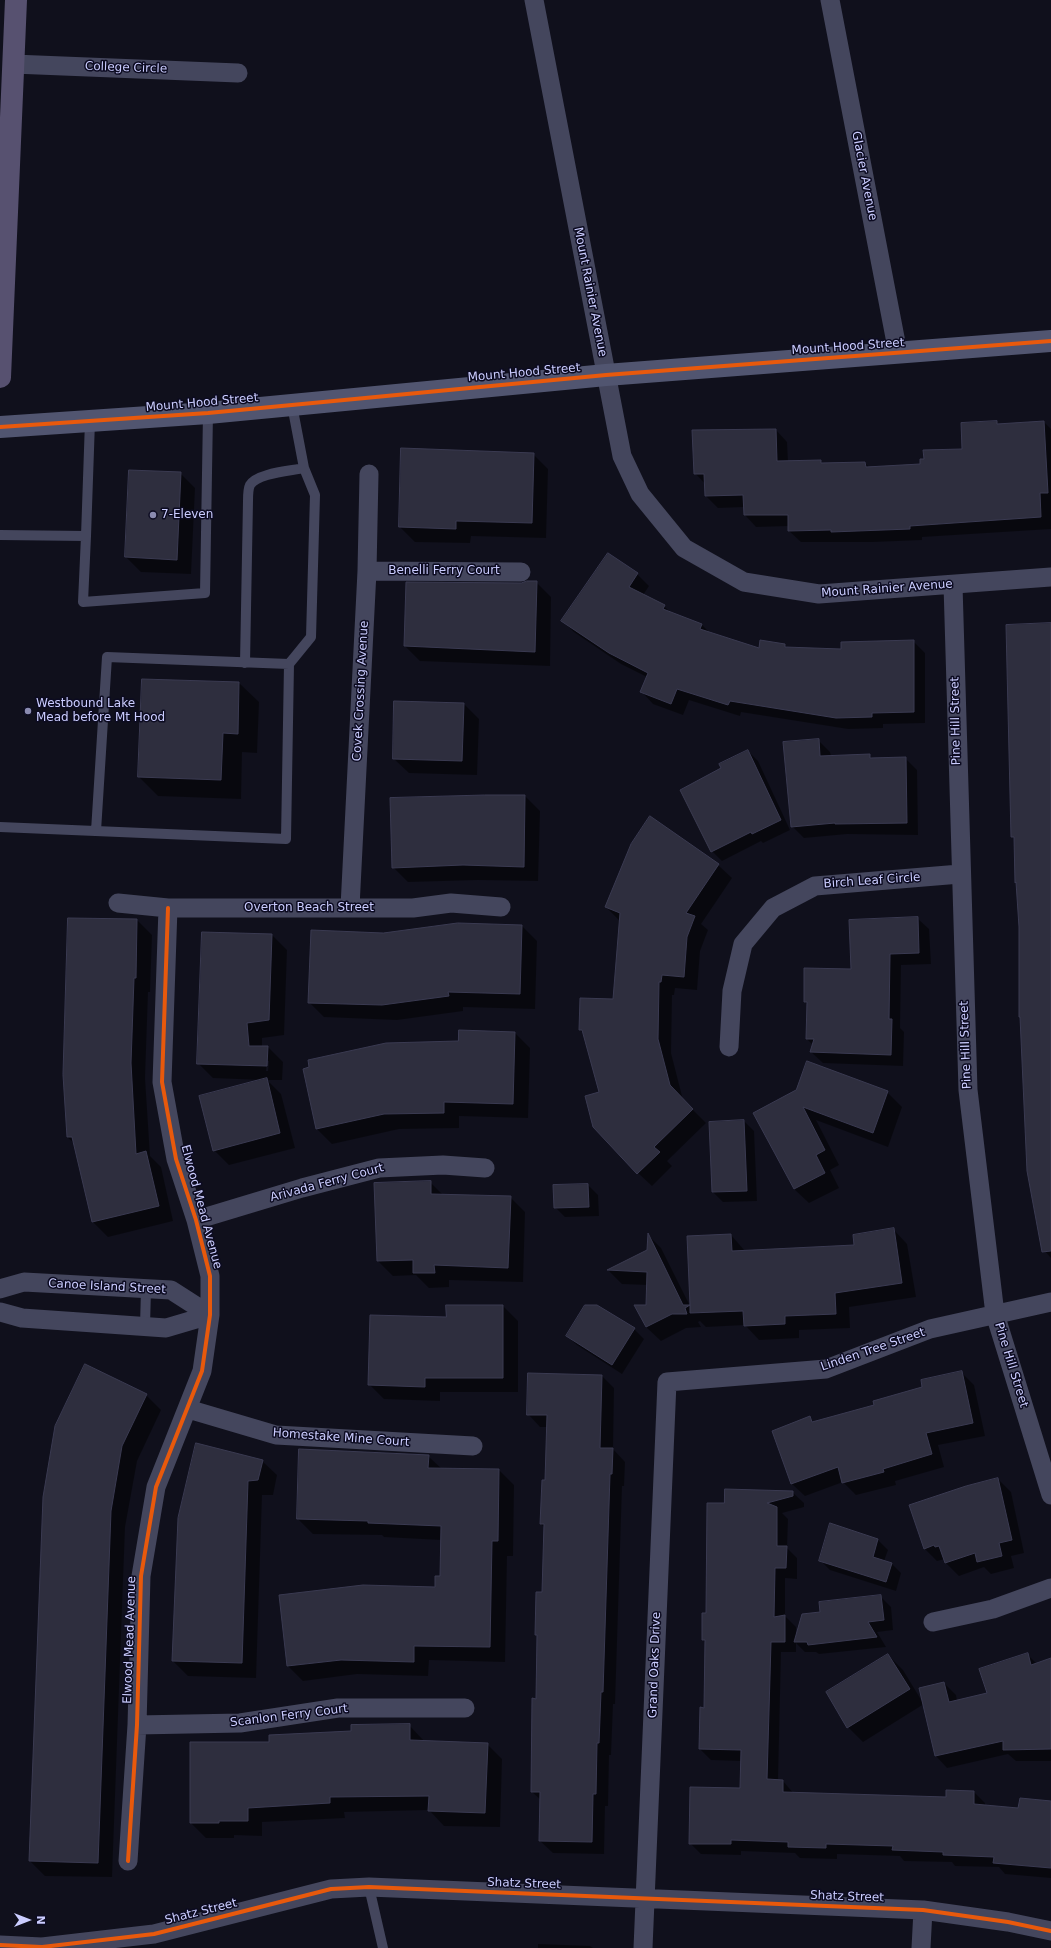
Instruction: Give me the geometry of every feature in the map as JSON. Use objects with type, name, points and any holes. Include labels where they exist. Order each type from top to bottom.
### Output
[{"type":"main road","points":[[0,378],[16,0]]},
{"type":"street","name":"Mount Rainier Avenue","points":[[534,0],[622,456],[640,494],[684,548],[744,582],[819,594],[1051,577]]},
{"type":"street","name":"Glacier Avenue","points":[[830,0],[898,353]]},
{"type":"street","name":"College Circle","points":[[13,64],[238,73]]},
{"type":"street","name":"Mount Hood Street","points":[[0,427],[208,413],[606,375],[1051,341]]},
{"type":"street","name":"Covek Crossing Avenue","points":[[350,907],[367,571],[369,474]]},
{"type":"street","name":"Benelli Ferry Court","points":[[367,571],[522,572]]},
{"type":"street","name":"Pine Hill Street","points":[[953,584],[960,874],[968,1090],[995,1314],[1051,1495]]},
{"type":"street","name":"Birch Leaf Circle","points":[[729,1047],[732,992],[743,944],[773,908],[815,886],[960,874]]},
{"type":"street","name":"Overton Beach Street","points":[[118,903],[168,908],[413,908],[451,903],[501,907]]},
{"type":"street","name":"Elwood Mead Avenue","points":[[128,1861],[137,1725],[141,1576],[156,1487],[202,1371],[210,1315],[210,1276],[196,1220],[176,1159],[162,1082],[168,908]]},
{"type":"street","name":"Arivada Ferry Court","points":[[196,1220],[302,1188],[379,1168],[443,1165],[485,1168]]},
{"type":"street","name":"Canoe Island Street","points":[[0,1289],[24,1282],[171,1290],[210,1315]]},
{"type":"street","name":"Linden Tree Street","points":[[667,1382],[826,1369],[930,1329],[1051,1302]]},
{"type":"street","points":[[0,1312],[22,1318],[166,1328],[210,1315]]},
{"type":"street","name":"Grand Oaks Drive","points":[[643,1948],[667,1382]]},
{"type":"street","name":"Homestake Mine Court","points":[[188,1409],[276,1435],[473,1446]]},
{"type":"street","points":[[933,1622],[993,1609],[1051,1588]]},
{"type":"street","name":"Scanlon Ferry Court","points":[[137,1725],[240,1723],[338,1708],[465,1708]]},
{"type":"street","name":"Shatz Street","points":[[0,1945],[42,1947],[154,1934],[331,1888],[369,1887],[923,1910],[1008,1922],[1051,1931]]},
{"type":"street","points":[[921,1948],[923,1910]]},
{"type":"lane","points":[[0,827],[286,839],[289,664],[311,637],[315,495],[304,468],[292,405]]},
{"type":"lane","points":[[90,421],[83,602],[205,593],[208,413]]},
{"type":"lane","points":[[245,663],[248,501],[250,486],[256,479],[263,476],[304,468]]},
{"type":"lane","points":[[0,535],[86,536]]},
{"type":"lane","points":[[96,831],[107,657],[289,664]]},
{"type":"lane","points":[[145,1326],[146,1289]]},
{"type":"lane","points":[[369,1887],[383,1948]]},
{"type":"building","points":[[997,421],[997,424],[1044,421],[1048,493],[1040,493],[1041,517],[910,526],[910,529],[831,532],[831,530],[788,531],[788,515],[744,515],[743,495],[705,496],[704,474],[694,474],[692,430],[776,429],[777,461],[821,460],[821,463],[865,462],[866,467],[920,464],[920,459],[924,459],[923,450],[962,449],[961,423]]},
{"type":"building","points":[[401,448],[534,453],[532,523],[456,521],[456,529],[399,527]]},
{"type":"building","name":"7-Eleven","points":[[129,470],[181,472],[177,560],[125,557]]},
{"type":"building","points":[[608,553],[638,573],[629,587],[665,605],[663,609],[702,624],[700,629],[759,648],[760,640],[785,644],[785,647],[841,649],[841,642],[914,640],[914,712],[872,713],[872,717],[836,718],[730,701],[728,705],[677,689],[671,704],[640,692],[648,673],[609,653],[561,621]]},
{"type":"building","points":[[527,581],[537,581],[535,652],[404,646],[406,582],[521,583]]},
{"type":"building","points":[[1051,623],[1051,1251],[1042,1252],[1027,1171],[1019,1017],[1019,927],[1016,882],[1015,883],[1014,837],[1011,837],[1006,625]]},
{"type":"building","points":[[142,679],[239,682],[238,734],[223,733],[221,780],[138,777]]},
{"type":"building","points":[[394,701],[464,703],[462,761],[393,759]]},
{"type":"building","points":[[819,739],[820,756],[870,754],[870,758],[906,757],[907,823],[835,823],[791,827],[783,742]]},
{"type":"building","points":[[748,750],[781,820],[752,834],[751,832],[711,852],[680,790],[721,768],[719,764]]},
{"type":"building","points":[[525,795],[524,867],[463,865],[392,868],[390,798]]},
{"type":"building","points":[[650,816],[719,864],[686,913],[695,916],[687,937],[684,977],[662,975],[661,982],[659,982],[658,1039],[670,1085],[693,1109],[654,1147],[660,1152],[637,1174],[593,1127],[585,1096],[599,1092],[582,1030],[579,1030],[580,998],[613,999],[620,913],[605,907],[631,844]]},
{"type":"building","points":[[918,917],[919,953],[890,954],[889,1019],[892,1019],[891,1055],[810,1052],[814,1039],[806,1039],[807,1002],[804,1002],[804,968],[851,969],[849,920]]},
{"type":"building","points":[[68,918],[137,919],[136,978],[134,978],[131,1063],[136,1154],[146,1151],[159,1206],[92,1222],[72,1137],[67,1137],[63,1075]]},
{"type":"building","points":[[458,923],[522,925],[520,994],[448,992],[449,996],[382,1005],[308,1003],[311,930],[383,933]]},
{"type":"building","points":[[202,932],[272,934],[269,1020],[247,1023],[249,1046],[268,1046],[267,1066],[197,1064]]},
{"type":"building","points":[[459,1030],[515,1032],[513,1104],[444,1102],[444,1113],[384,1114],[316,1129],[303,1069],[309,1067],[308,1060],[386,1043],[458,1041]]},
{"type":"building","points":[[807,1061],[888,1091],[873,1133],[803,1107],[825,1150],[816,1155],[825,1173],[794,1189],[753,1113],[796,1090]]},
{"type":"building","points":[[267,1078],[280,1133],[213,1151],[199,1096]]},
{"type":"building","points":[[744,1120],[747,1191],[712,1192],[709,1122]]},
{"type":"building","points":[[431,1181],[431,1194],[511,1196],[508,1268],[434,1265],[435,1273],[413,1273],[413,1260],[377,1261],[374,1183]]},
{"type":"building","points":[[588,1184],[589,1207],[554,1208],[553,1185]]},
{"type":"building","points":[[894,1228],[902,1283],[835,1293],[836,1314],[785,1316],[785,1324],[744,1326],[743,1311],[690,1313],[687,1236],[731,1234],[732,1251],[854,1245],[853,1235]]},
{"type":"building","points":[[648,1233],[683,1305],[690,1305],[685,1308],[687,1314],[672,1314],[646,1327],[634,1305],[646,1305],[647,1272],[607,1270],[647,1250]]},
{"type":"building","points":[[446,1305],[503,1305],[503,1378],[425,1378],[425,1387],[368,1385],[370,1315],[446,1317]]},
{"type":"building","points":[[585,1305],[597,1305],[635,1328],[612,1365],[566,1336]]},
{"type":"building","points":[[85,1364],[147,1394],[122,1446],[111,1511],[98,1863],[29,1861],[43,1497],[55,1426]]},
{"type":"building","points":[[962,1371],[973,1423],[926,1433],[932,1454],[883,1469],[884,1472],[842,1483],[838,1467],[791,1484],[772,1431],[810,1416],[812,1422],[874,1405],[873,1401],[922,1387],[921,1380]]},
{"type":"building","points":[[528,1373],[602,1375],[600,1448],[613,1448],[612,1474],[610,1474],[603,1692],[601,1692],[599,1743],[597,1743],[596,1794],[593,1794],[592,1842],[539,1841],[540,1792],[531,1792],[532,1698],[536,1699],[536,1592],[542,1592],[544,1524],[540,1524],[542,1480],[545,1480],[547,1415],[527,1415]]},
{"type":"building","points":[[196,1443],[263,1460],[258,1480],[248,1481],[242,1663],[172,1661],[178,1518]]},
{"type":"building","points":[[299,1449],[429,1455],[428,1468],[499,1469],[498,1541],[492,1541],[490,1647],[414,1646],[414,1662],[341,1660],[287,1666],[279,1595],[363,1585],[435,1587],[435,1576],[440,1576],[441,1526],[368,1523],[368,1521],[297,1519]]},
{"type":"building","points":[[998,1478],[1012,1540],[999,1543],[1002,1556],[977,1562],[975,1553],[945,1563],[939,1546],[935,1547],[934,1545],[924,1549],[909,1505],[966,1486]]},
{"type":"building","points":[[725,1489],[793,1491],[793,1496],[767,1503],[777,1507],[777,1546],[787,1546],[786,1568],[775,1568],[774,1617],[785,1615],[785,1642],[771,1642],[767,1779],[783,1780],[783,1792],[946,1797],[946,1790],[974,1791],[974,1804],[1018,1808],[1020,1798],[1051,1801],[1051,1868],[993,1863],[994,1857],[943,1855],[943,1852],[892,1850],[893,1846],[826,1844],[826,1848],[788,1847],[788,1842],[731,1840],[731,1844],[689,1844],[690,1787],[740,1788],[741,1750],[699,1749],[700,1707],[704,1708],[705,1640],[702,1640],[702,1613],[706,1613],[707,1503],[724,1503]]},
{"type":"building","points":[[830,1523],[878,1539],[873,1557],[892,1563],[886,1582],[819,1561]]},
{"type":"building","points":[[881,1595],[884,1620],[868,1622],[877,1637],[808,1645],[807,1642],[794,1642],[802,1614],[820,1612],[819,1602]]},
{"type":"building","points":[[1028,1653],[1031,1665],[1051,1658],[1051,1749],[1003,1750],[1003,1741],[935,1756],[919,1688],[944,1682],[949,1702],[987,1693],[979,1669]]},
{"type":"building","points":[[888,1654],[910,1689],[847,1728],[826,1692]]},
{"type":"building","points":[[410,1724],[410,1740],[488,1743],[485,1813],[428,1811],[429,1796],[330,1797],[330,1803],[248,1808],[248,1821],[190,1823],[190,1742],[269,1742],[269,1735],[351,1731],[351,1725]]},
{"type":"cycle path","points":[[0,427],[208,413],[606,375],[1051,341]]},
{"type":"cycle path","points":[[128,1861],[137,1725],[141,1576],[156,1487],[202,1371],[210,1315],[210,1276],[196,1220],[176,1159],[162,1082],[168,908]]},
{"type":"cycle path","points":[[0,1945],[42,1947],[154,1934],[331,1889],[369,1887],[923,1910],[1008,1922],[1051,1931]]},
{"type":"place","name":"7-Eleven","points":[[153,515]]},
{"type":"place","name":"Westbound Lake Mead before Mt Hood","points":[[28,711]]}]
